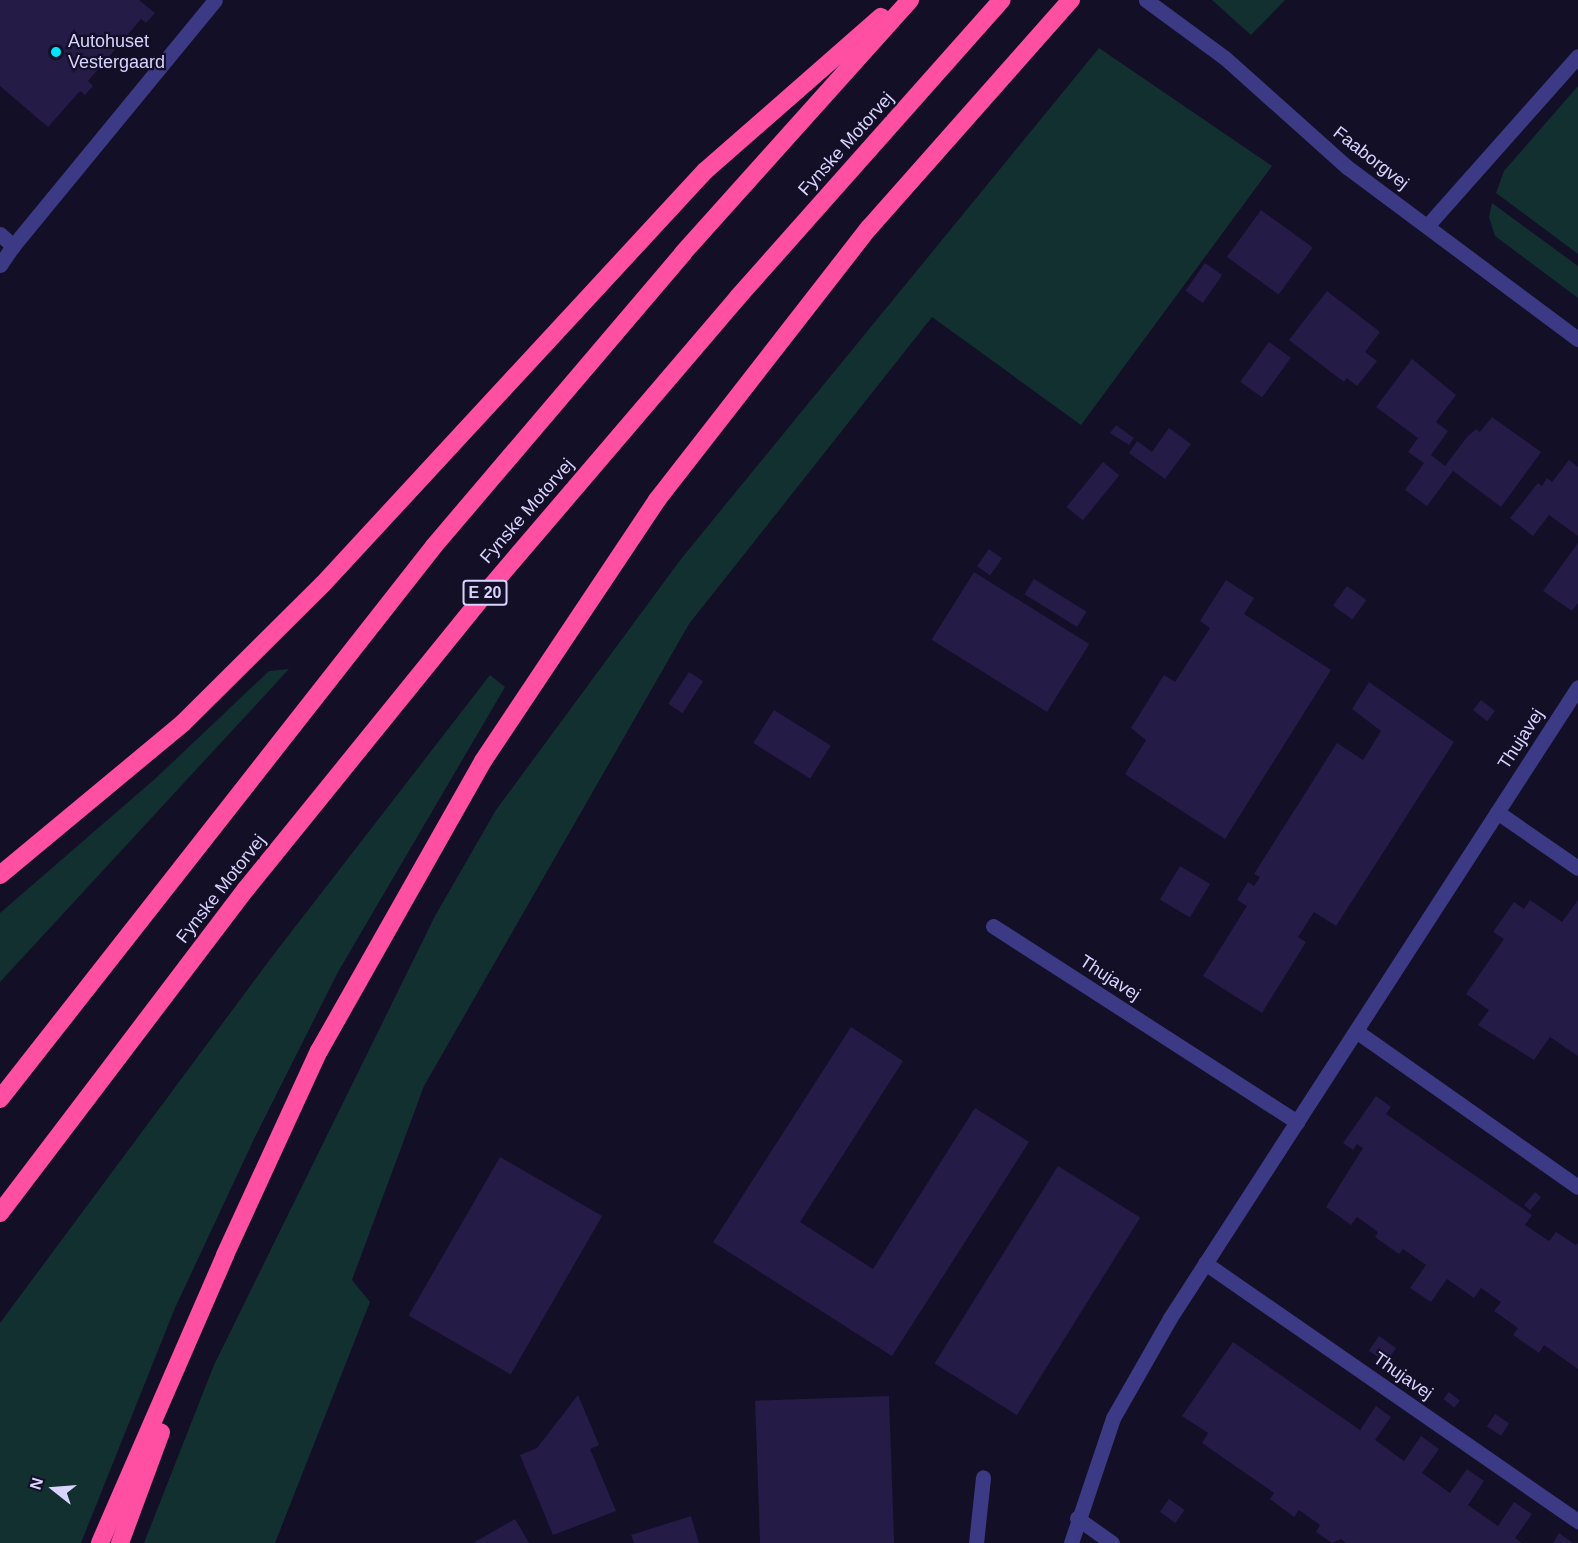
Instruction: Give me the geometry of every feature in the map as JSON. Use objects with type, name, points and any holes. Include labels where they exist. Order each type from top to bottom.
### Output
[{"type":"highway","points":[[0,875],[183,723],[323,584],[705,171],[901,0]]},
{"type":"highway","points":[[0,1099],[434,546],[683,253],[910,0]]},
{"type":"highway","name":"Fynske Motorvej","points":[[0,1213],[246,889],[487,591],[738,297],[1002,0]]},
{"type":"highway","points":[[100,1543],[225,1255],[320,1051],[483,761],[657,500],[869,228],[1071,0]]},
{"type":"highway","points":[[120,1543],[225,1255]]},
{"type":"street","points":[[0,265],[215,0]]},
{"type":"street","name":"Faaborgvej","points":[[1146,0],[1225,58],[1347,167],[1578,339]]},
{"type":"street","points":[[1427,226],[1578,56]]},
{"type":"street","points":[[0,234],[14,246]]},
{"type":"street","name":"Thujavej","points":[[1071,1543],[1077,1518],[1113,1418],[1205,1263],[1578,687]]},
{"type":"street","points":[[1497,812],[1578,868]]},
{"type":"street","name":"Thujavej","points":[[993,926],[1297,1122]]},
{"type":"street","points":[[1356,1031],[1578,1186]]},
{"type":"street","name":"Thujavej","points":[[1205,1263],[1578,1521]]},
{"type":"street","points":[[976,1543],[983,1477]]},
{"type":"street","points":[[1077,1518],[1112,1543]]},
{"type":"green space","points":[[1212,0],[1285,0],[1251,35]]},
{"type":"green space","points":[[1099,48],[1272,166],[1081,425],[932,317],[689,624],[424,1086],[352,1280],[370,1302],[275,1543],[144,1543],[214,1365],[435,916],[496,810],[681,559]]},
{"type":"green space","points":[[1578,86],[1578,254],[1496,193],[1504,171]]},
{"type":"green space","points":[[1492,203],[1578,266],[1578,298],[1495,236],[1489,217]]},
{"type":"green space","points":[[289,669],[0,982],[0,913],[156,778],[269,671]]},
{"type":"green space","points":[[490,675],[505,687],[338,972],[255,1137],[175,1308],[81,1543],[0,1543],[0,1323],[271,958]]},
{"type":"building","name":"Autohuset Vestergaard","points":[[0,0],[139,0],[155,13],[146,23],[141,19],[88,81],[93,86],[85,95],[80,91],[48,127],[0,86]]},
{"type":"building","points":[[1261,210],[1313,248],[1279,295],[1227,257]]},
{"type":"building","points":[[1205,263],[1222,275],[1203,303],[1185,291]]},
{"type":"building","points":[[1327,291],[1380,332],[1365,352],[1377,361],[1357,386],[1347,378],[1344,382],[1289,340]]},
{"type":"building","points":[[1269,342],[1291,358],[1262,398],[1240,382]]},
{"type":"building","points":[[1412,359],[1456,395],[1436,422],[1448,431],[1431,455],[1445,466],[1467,437],[1476,429],[1480,432],[1492,417],[1541,452],[1501,507],[1453,471],[1427,506],[1405,490],[1424,463],[1408,452],[1418,438],[1376,407]]},
{"type":"building","points":[[1116,425],[1134,438],[1129,445],[1110,433]]},
{"type":"building","points":[[1169,428],[1191,444],[1165,479],[1129,453],[1137,441],[1152,452]]},
{"type":"building","points":[[1569,460],[1578,467],[1578,536],[1549,515],[1533,536],[1510,518],[1538,483],[1542,486],[1547,478],[1552,482]]},
{"type":"building","points":[[1103,462],[1119,475],[1083,520],[1066,507]]},
{"type":"building","points":[[1578,543],[1578,603],[1572,611],[1543,591]]},
{"type":"building","points":[[989,549],[1002,558],[990,575],[977,566]]},
{"type":"building","points":[[974,572],[1089,644],[1047,712],[932,640]]},
{"type":"building","points":[[1034,579],[1087,612],[1077,627],[1024,594]]},
{"type":"building","points":[[1226,580],[1254,598],[1244,614],[1331,670],[1225,839],[1125,774],[1146,740],[1131,728],[1164,675],[1175,682],[1210,628],[1200,621]]},
{"type":"building","points":[[1347,586],[1366,600],[1352,620],[1333,605]]},
{"type":"building","points":[[689,672],[703,681],[683,713],[668,704]]},
{"type":"building","points":[[1369,682],[1454,742],[1336,926],[1314,912],[1298,937],[1306,942],[1262,1013],[1203,976],[1247,906],[1237,900],[1248,882],[1254,886],[1260,877],[1254,874],[1337,743],[1363,760],[1381,731],[1352,709]]},
{"type":"building","points":[[1481,700],[1495,711],[1487,721],[1473,710]]},
{"type":"building","points":[[774,710],[831,746],[810,779],[753,743]]},
{"type":"building","points":[[1180,866],[1210,884],[1190,917],[1160,899]]},
{"type":"building","points":[[1530,900],[1562,922],[1578,900],[1578,1056],[1550,1037],[1534,1060],[1478,1025],[1489,1010],[1466,994],[1504,939],[1493,932],[1514,902],[1524,909]]},
{"type":"building","points":[[851,1027],[903,1061],[800,1222],[873,1269],[975,1108],[1029,1142],[892,1356],[713,1242]]},
{"type":"building","points":[[1376,1096],[1391,1107],[1386,1114],[1532,1215],[1525,1225],[1549,1241],[1556,1232],[1576,1245],[1578,1243],[1578,1369],[1544,1345],[1539,1353],[1513,1335],[1518,1328],[1494,1311],[1501,1302],[1481,1288],[1474,1298],[1447,1279],[1431,1302],[1410,1288],[1426,1265],[1403,1249],[1399,1254],[1375,1237],[1378,1232],[1357,1217],[1351,1225],[1326,1207],[1363,1148],[1357,1144],[1353,1150],[1343,1143]]},
{"type":"building","points":[[500,1157],[602,1216],[511,1374],[409,1315]]},
{"type":"building","points":[[1058,1166],[1140,1217],[1017,1415],[935,1364]]},
{"type":"building","points":[[1535,1192],[1541,1197],[1530,1210],[1524,1205]]},
{"type":"building","points":[[1379,1336],[1396,1348],[1386,1363],[1369,1351]]},
{"type":"building","points":[[1233,1342],[1360,1430],[1376,1406],[1391,1417],[1375,1440],[1404,1461],[1421,1436],[1439,1449],[1422,1473],[1450,1493],[1467,1469],[1484,1481],[1468,1505],[1498,1526],[1514,1502],[1532,1514],[1515,1538],[1522,1543],[1346,1543],[1341,1539],[1332,1543],[1316,1532],[1320,1525],[1299,1510],[1294,1517],[1270,1499],[1274,1493],[1202,1443],[1208,1433],[1182,1416]]},
{"type":"building","points":[[1449,1392],[1460,1401],[1454,1408],[1443,1399]]},
{"type":"building","points":[[578,1395],[599,1445],[590,1449],[616,1511],[553,1535],[520,1455],[537,1448]]},
{"type":"building","points":[[889,1396],[894,1543],[760,1543],[755,1401]]},
{"type":"building","points":[[1495,1414],[1509,1423],[1501,1436],[1487,1427]]},
{"type":"building","points":[[1169,1499],[1185,1510],[1175,1523],[1160,1512]]},
{"type":"building","points":[[691,1516],[699,1543],[634,1543],[631,1535]]},
{"type":"building","points":[[515,1519],[529,1543],[473,1543]]},
{"type":"building","points":[[1559,1533],[1573,1543],[1553,1543]]},
{"type":"place","name":"Autohuset Vestergaard","points":[[56,52]]}]
